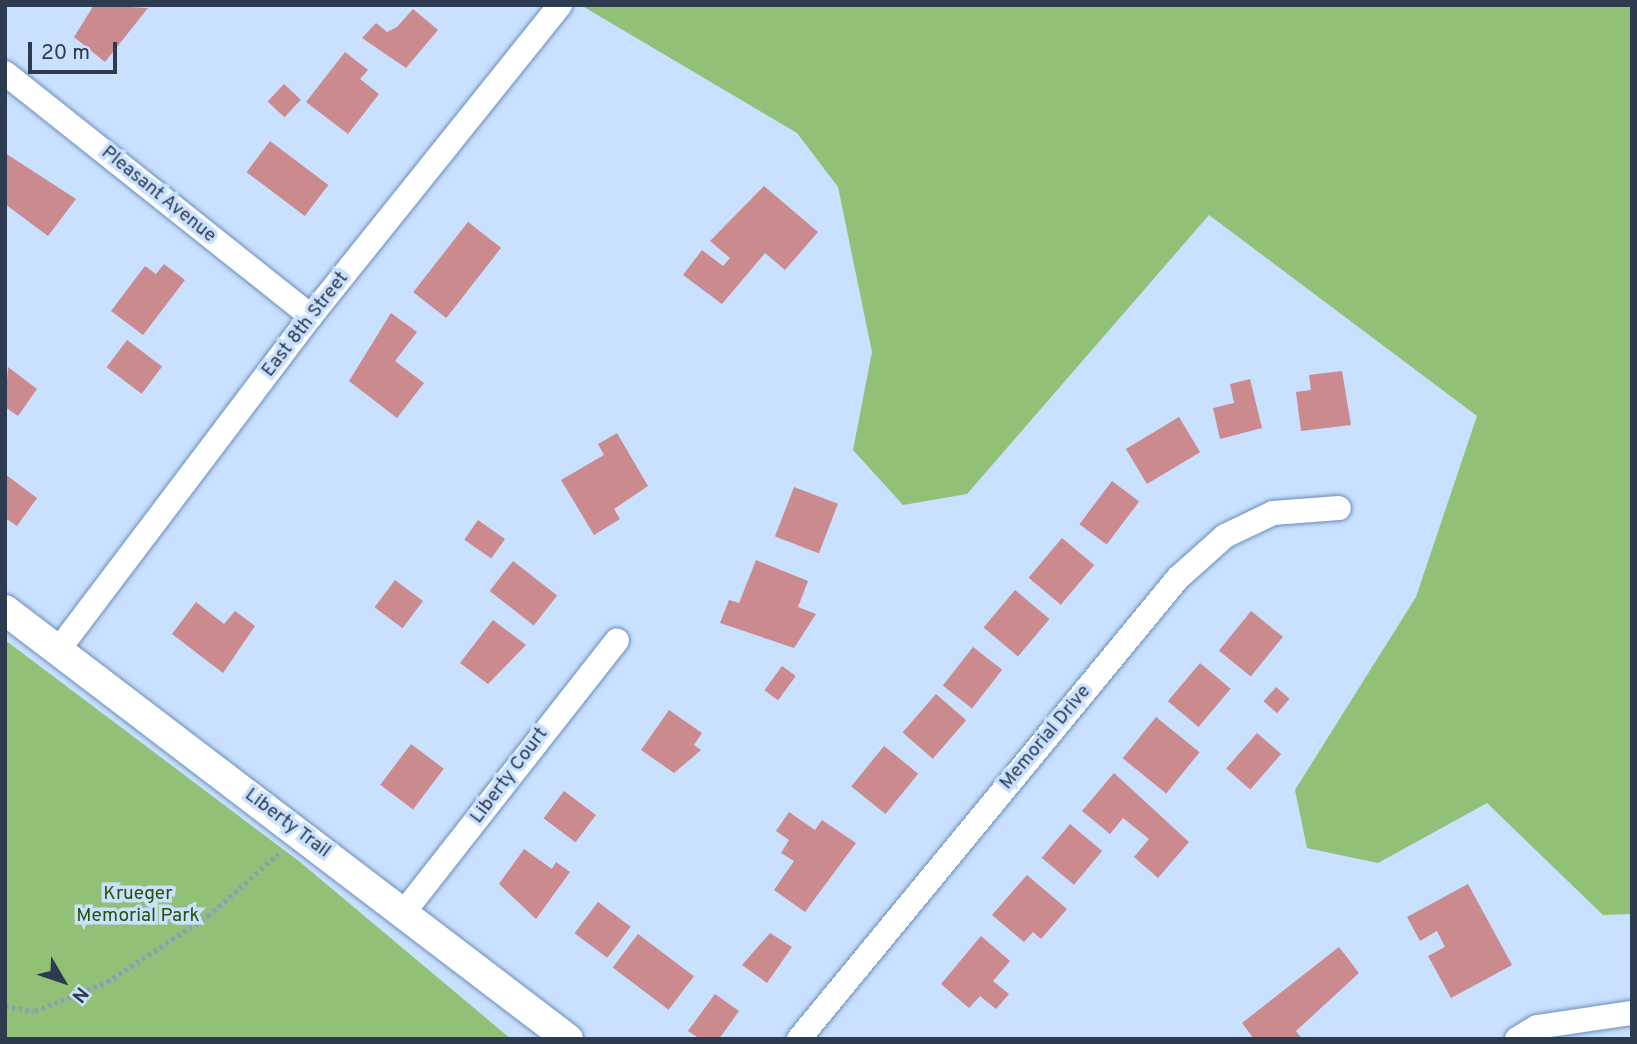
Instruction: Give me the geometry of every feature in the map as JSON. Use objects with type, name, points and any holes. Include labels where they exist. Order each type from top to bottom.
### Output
[{"type":"street","name":"East 8th Street","points":[[59,649],[311,316],[560,5]]},
{"type":"street","name":"Pleasant Avenue","points":[[5,73],[311,316]]},
{"type":"street","name":"Memorial Drive","points":[[799,1039],[1178,579],[1225,536],[1273,513],[1339,508]]},
{"type":"street","name":"Liberty Trail","points":[[5,610],[568,1039]]},
{"type":"street","name":"Liberty Court","points":[[404,912],[617,640]]},
{"type":"street","points":[[1517,1039],[1537,1027],[1632,1013]]},
{"type":"path","points":[[5,1006],[35,1011],[107,982],[208,916],[298,834]]},
{"type":"green space","points":[[1632,5],[1632,914],[1603,915],[1487,803],[1378,863],[1307,848],[1295,790],[1416,597],[1477,416],[1209,215],[967,494],[903,505],[853,450],[872,352],[838,187],[797,133],[584,7]]},
{"type":"green space","name":"Krueger Memorial Park","points":[[5,640],[300,862],[511,1039],[5,1039]]},
{"type":"building","points":[[94,5],[148,8],[105,62],[74,37]]},
{"type":"building","points":[[413,9],[438,30],[406,68],[362,38],[376,23],[387,32],[397,27]]},
{"type":"building","points":[[345,52],[368,70],[360,79],[379,94],[348,134],[306,102]]},
{"type":"building","points":[[284,84],[301,100],[284,117],[268,102]]},
{"type":"building","points":[[270,141],[328,185],[305,216],[247,172]]},
{"type":"building","points":[[5,153],[76,199],[48,236],[5,204]]},
{"type":"building","points":[[764,186],[818,232],[785,270],[765,253],[722,304],[683,275],[702,250],[723,266],[730,258],[710,241]]},
{"type":"building","points":[[468,222],[501,248],[446,318],[413,292]]},
{"type":"building","points":[[164,264],[185,280],[143,335],[111,311],[145,266],[156,274]]},
{"type":"building","points":[[391,313],[417,332],[395,361],[424,383],[397,418],[349,381]]},
{"type":"building","points":[[127,340],[162,366],[142,394],[107,367]]},
{"type":"building","points":[[8,367],[37,389],[18,416],[5,407]]},
{"type":"building","points":[[1342,371],[1351,425],[1301,431],[1296,392],[1311,390],[1309,375]]},
{"type":"building","points":[[1250,379],[1262,428],[1220,439],[1213,408],[1234,403],[1230,384]]},
{"type":"building","points":[[1179,417],[1200,452],[1147,484],[1126,449]]},
{"type":"building","points":[[617,433],[648,486],[614,509],[620,519],[594,535],[561,480],[604,455],[598,444]]},
{"type":"building","points":[[5,474],[37,498],[17,526],[5,518]]},
{"type":"building","points":[[1112,481],[1139,501],[1107,545],[1080,524]]},
{"type":"building","points":[[794,487],[838,504],[819,553],[775,536]]},
{"type":"building","points":[[478,520],[505,539],[491,559],[464,540]]},
{"type":"building","points":[[1062,538],[1094,565],[1061,605],[1029,578]]},
{"type":"building","points":[[756,560],[808,581],[798,607],[816,614],[794,648],[720,623],[729,600],[739,603]]},
{"type":"building","points":[[513,561],[557,595],[534,625],[490,591]]},
{"type":"building","points":[[395,580],[423,601],[402,628],[375,607]]},
{"type":"building","points":[[1015,590],[1049,619],[1018,656],[984,628]]},
{"type":"building","points":[[196,602],[224,624],[235,611],[255,626],[223,673],[172,634]]},
{"type":"building","points":[[1251,611],[1283,637],[1251,676],[1219,651]]},
{"type":"building","points":[[493,620],[526,645],[488,684],[460,663]]},
{"type":"building","points":[[973,647],[1002,670],[972,708],[943,686]]},
{"type":"building","points":[[1200,663],[1231,689],[1199,727],[1168,701]]},
{"type":"building","points":[[782,666],[796,676],[778,700],[764,690]]},
{"type":"building","points":[[1276,687],[1290,699],[1277,713],[1264,701]]},
{"type":"building","points":[[936,694],[966,720],[933,759],[903,732]]},
{"type":"building","points":[[669,710],[702,733],[694,745],[701,750],[674,773],[641,750]]},
{"type":"building","points":[[1156,717],[1200,752],[1166,793],[1123,758]]},
{"type":"building","points":[[1257,733],[1281,754],[1250,789],[1226,768]]},
{"type":"building","points":[[411,744],[444,769],[413,809],[380,785]]},
{"type":"building","points":[[884,746],[918,774],[885,814],[851,786]]},
{"type":"building","points":[[1114,773],[1189,842],[1158,878],[1134,857],[1149,839],[1123,818],[1110,834],[1082,811]]},
{"type":"building","points":[[564,791],[596,815],[575,842],[544,818]]},
{"type":"building","points":[[789,812],[815,830],[822,820],[856,843],[805,912],[774,890],[794,861],[781,853],[789,840],[776,831]]},
{"type":"building","points":[[1070,824],[1102,851],[1074,885],[1042,858]]},
{"type":"building","points":[[524,849],[552,869],[556,862],[570,872],[536,919],[499,884]]},
{"type":"building","points":[[1027,875],[1067,909],[1041,939],[1033,932],[1024,942],[992,915]]},
{"type":"building","points":[[1468,884],[1512,965],[1451,998],[1428,956],[1445,947],[1437,931],[1420,941],[1407,917]]},
{"type":"building","points":[[598,902],[631,927],[607,958],[575,933]]},
{"type":"building","points":[[770,933],[792,947],[767,983],[742,965]]},
{"type":"building","points":[[638,934],[694,976],[669,1010],[613,968]]},
{"type":"building","points":[[981,936],[1010,961],[993,981],[1009,994],[996,1009],[980,996],[969,1008],[941,984]]},
{"type":"building","points":[[1339,947],[1359,973],[1296,1031],[1302,1039],[1254,1039],[1242,1023]]},
{"type":"building","points":[[715,994],[739,1011],[719,1039],[697,1037],[688,1031]]}]
